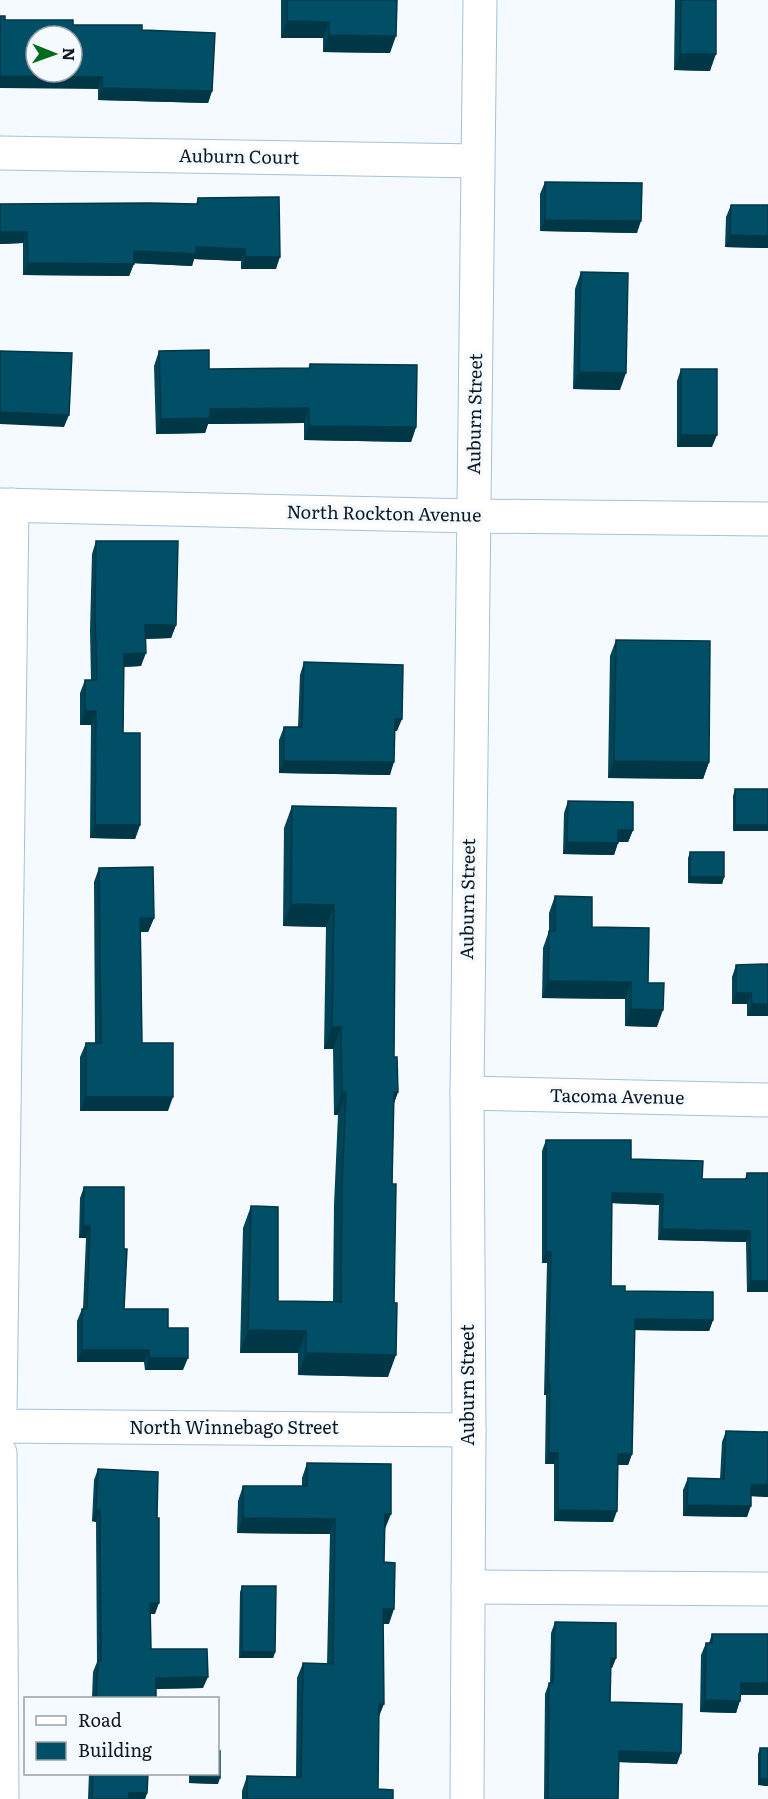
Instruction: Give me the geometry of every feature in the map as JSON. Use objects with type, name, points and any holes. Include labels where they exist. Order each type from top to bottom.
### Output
[{"type":"street","name":"Auburn Street","points":[[467,1799],[467,1093],[480,0]]},
{"type":"street","name":"Auburn Court","points":[[0,153],[477,161]]},
{"type":"street","name":"North Rockton Avenue","points":[[6,505],[473,516],[768,519]]},
{"type":"street","points":[[0,1415],[6,505]]},
{"type":"street","name":"Tacoma Avenue","points":[[467,1093],[768,1100]]},
{"type":"street","name":"North Winnebago Street","points":[[0,1426],[468,1430]]},
{"type":"street","points":[[0,1453],[2,1799]]},
{"type":"street","points":[[468,1587],[768,1589]]},
{"type":"building","points":[[287,0],[397,0],[396,36],[329,35],[329,22],[287,21]]},
{"type":"building","points":[[681,0],[716,0],[716,54],[680,54]]},
{"type":"building","points":[[0,16],[5,16],[5,20],[73,20],[73,24],[24,24],[24,76],[0,76]]},
{"type":"building","points":[[84,25],[142,25],[142,30],[215,33],[212,91],[102,88],[102,77],[84,77]]},
{"type":"building","points":[[545,182],[642,183],[641,221],[545,220]]},
{"type":"building","points":[[279,197],[280,257],[245,257],[245,249],[196,247],[196,254],[134,251],[134,264],[28,263],[27,232],[0,232],[0,204],[198,204],[198,198]]},
{"type":"building","points":[[731,205],[768,205],[768,236],[730,235]]},
{"type":"building","points":[[581,272],[628,273],[626,373],[579,372]]},
{"type":"building","points":[[209,350],[209,369],[310,368],[310,364],[417,365],[416,427],[309,426],[309,408],[210,409],[210,418],[161,419],[159,351]]},
{"type":"building","points":[[0,351],[72,353],[69,415],[0,412]]},
{"type":"building","points":[[681,369],[717,369],[717,435],[681,435]]},
{"type":"building","points":[[96,541],[178,541],[176,625],[145,625],[146,653],[124,654],[123,733],[140,733],[140,825],[95,825],[96,711],[85,711],[85,680],[97,680]]},
{"type":"building","points":[[616,640],[710,641],[709,762],[614,761]]},
{"type":"building","points":[[304,662],[403,665],[402,719],[395,719],[394,762],[284,761],[284,727],[302,727]]},
{"type":"building","points":[[735,789],[768,789],[768,825],[735,825]]},
{"type":"building","points":[[568,801],[633,802],[633,830],[618,830],[618,843],[567,842]]},
{"type":"building","points":[[292,806],[396,808],[394,1057],[397,1057],[398,1092],[394,1092],[392,1184],[396,1184],[394,1303],[397,1303],[396,1355],[306,1353],[306,1331],[248,1330],[251,1206],[278,1207],[278,1301],[341,1302],[342,1183],[346,1093],[342,1093],[341,1027],[332,1027],[334,905],[291,904]]},
{"type":"building","points":[[690,852],[724,852],[724,877],[690,877]]},
{"type":"building","points":[[153,867],[154,918],[140,918],[142,1043],[173,1043],[173,1097],[86,1097],[86,1043],[101,1043],[99,868]]},
{"type":"building","points":[[555,896],[592,897],[592,927],[649,928],[648,983],[664,983],[663,1010],[631,1009],[631,982],[548,981],[549,931],[555,931]]},
{"type":"building","points":[[768,964],[768,1004],[752,1004],[751,993],[736,993],[736,965]]},
{"type":"building","points":[[546,1140],[631,1140],[631,1159],[703,1161],[702,1179],[747,1179],[747,1173],[768,1173],[768,1281],[751,1281],[750,1231],[662,1229],[663,1194],[612,1193],[611,1286],[625,1286],[625,1291],[713,1292],[713,1320],[635,1319],[632,1454],[618,1454],[617,1511],[558,1510],[558,1453],[549,1453],[551,1252],[546,1252]]},
{"type":"building","points":[[84,1187],[124,1187],[124,1249],[127,1249],[124,1309],[168,1309],[168,1328],[188,1328],[188,1358],[149,1358],[149,1350],[82,1350],[82,1309],[87,1309],[90,1226],[83,1226]]},
{"type":"building","points":[[726,1431],[768,1432],[768,1485],[751,1485],[751,1506],[687,1505],[688,1478],[724,1479]]},
{"type":"building","points":[[307,1463],[391,1464],[391,1514],[385,1514],[384,1562],[395,1563],[394,1609],[383,1609],[384,1704],[379,1704],[378,1789],[393,1790],[393,1799],[247,1799],[247,1776],[301,1777],[303,1663],[333,1664],[335,1519],[243,1518],[243,1486],[307,1486]]},
{"type":"building","points":[[98,1469],[158,1472],[159,1603],[150,1603],[151,1649],[207,1649],[208,1677],[156,1678],[156,1697],[96,1697],[98,1661],[101,1661],[100,1510],[96,1510]]},
{"type":"building","points":[[242,1586],[276,1586],[275,1652],[242,1652]]},
{"type":"building","points":[[555,1622],[616,1623],[616,1658],[611,1658],[610,1702],[682,1704],[681,1753],[619,1751],[618,1799],[548,1799],[549,1683],[553,1683]]},
{"type":"building","points":[[712,1634],[768,1634],[768,1683],[741,1683],[740,1701],[705,1700],[706,1643],[712,1643]]},
{"type":"building","points":[[760,1748],[768,1748],[768,1779],[760,1779]]},
{"type":"building","points":[[220,1751],[220,1778],[191,1777],[192,1775],[219,1775]]},
{"type":"building","points":[[93,1775],[148,1775],[147,1793],[129,1793],[129,1799],[92,1799]]}]
